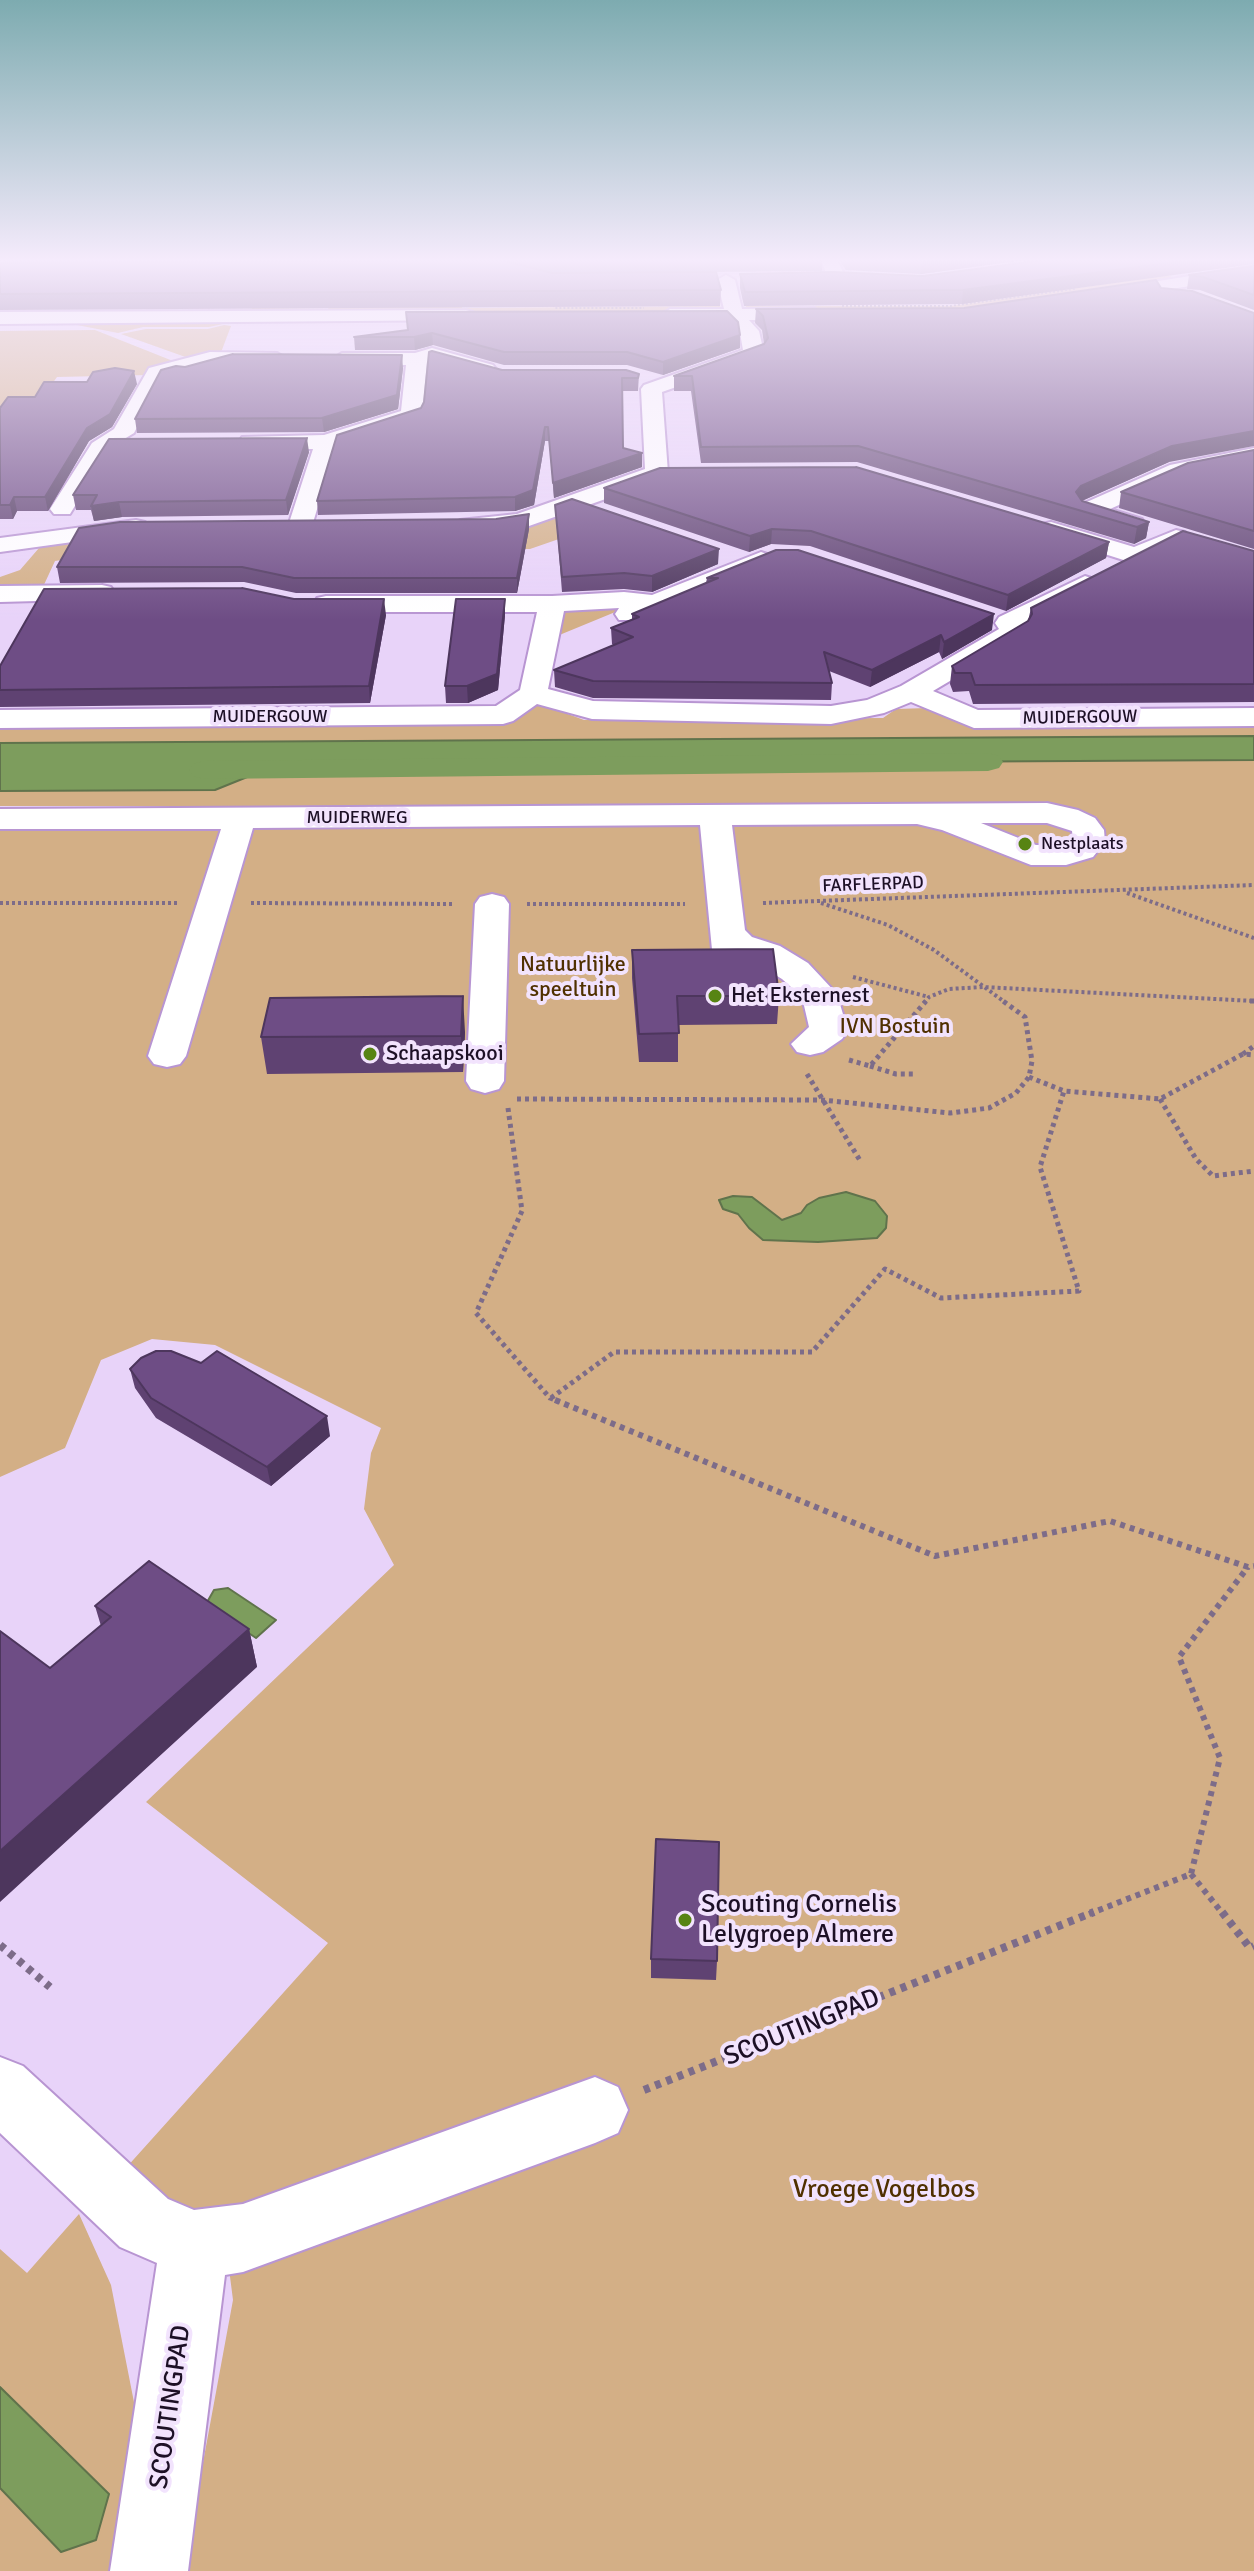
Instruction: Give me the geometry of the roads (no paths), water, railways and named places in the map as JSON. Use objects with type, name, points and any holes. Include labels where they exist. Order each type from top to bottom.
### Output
[{"type":"street","points":[[62,509],[103,443],[123,433],[152,380]]},
{"type":"street","points":[[233,442],[326,442],[411,415],[415,380]]},
{"type":"street","points":[[650,380],[657,473]]},
{"type":"street","points":[[300,526],[326,442]]},
{"type":"street","points":[[103,443],[144,443]]},
{"type":"street","points":[[1136,556],[1042,526],[1088,510],[1178,470],[1254,455]]},
{"type":"street","points":[[438,525],[520,521],[657,473],[687,473]]},
{"type":"street","points":[[570,502],[615,518]]},
{"type":"street","points":[[1088,510],[1202,545]]},
{"type":"street","points":[[270,526],[325,526]]},
{"type":"street","points":[[0,545],[122,527],[166,527]]},
{"type":"street","points":[[1008,623],[1176,537]]},
{"type":"street","points":[[721,554],[751,564]]},
{"type":"street","points":[[600,626],[771,555],[785,555]]},
{"type":"street","points":[[0,594],[122,593]]},
{"type":"street","points":[[296,604],[552,604],[624,600],[655,603]]},
{"type":"street","points":[[552,604],[533,694],[592,710],[831,715],[874,707],[911,692],[1014,631],[1008,623],[978,613]]},
{"type":"street","points":[[544,648],[572,637]]},
{"type":"street","name":"MUIDERGOUW","points":[[911,692],[974,719],[1254,717]]},
{"type":"street","name":"MUIDERGOUW","points":[[0,719],[503,715],[533,694]]},
{"type":"street","name":"MUIDERWEG","points":[[0,819],[917,814]]},
{"type":"street","points":[[715,816],[733,972]]},
{"type":"street","points":[[167,1056],[240,819]]},
{"type":"street","points":[[485,1081],[492,904]]},
{"type":"street","points":[[725,918],[740,944],[767,954],[795,971],[819,994],[829,1031],[810,1044]]},
{"type":"street","points":[[0,2089],[144,2223],[194,2244],[243,2238],[595,2110]]},
{"type":"street","name":"SCOUTINGPAD","points":[[149,2571],[194,2244]]},
{"type":"waterway","points":[[204,770],[988,762]]},
{"type":"place","name":"Nestplaats","points":[[1025,844]]},
{"type":"place","name":"Het Eksternest","points":[[715,996]]},
{"type":"place","name":"Schaapskooi","points":[[370,1054]]},
{"type":"place","name":"Scouting Cornelis Lelygroep Almere","points":[[685,1920]]},
{"type":"park label","name":"Natuurlijke speeltuin","points":[[573,978]]},
{"type":"park label","name":"IVN Bostuin","points":[[895,1027]]},
{"type":"park label","name":"Vroege Vogelbos","points":[[884,2190]]}]
